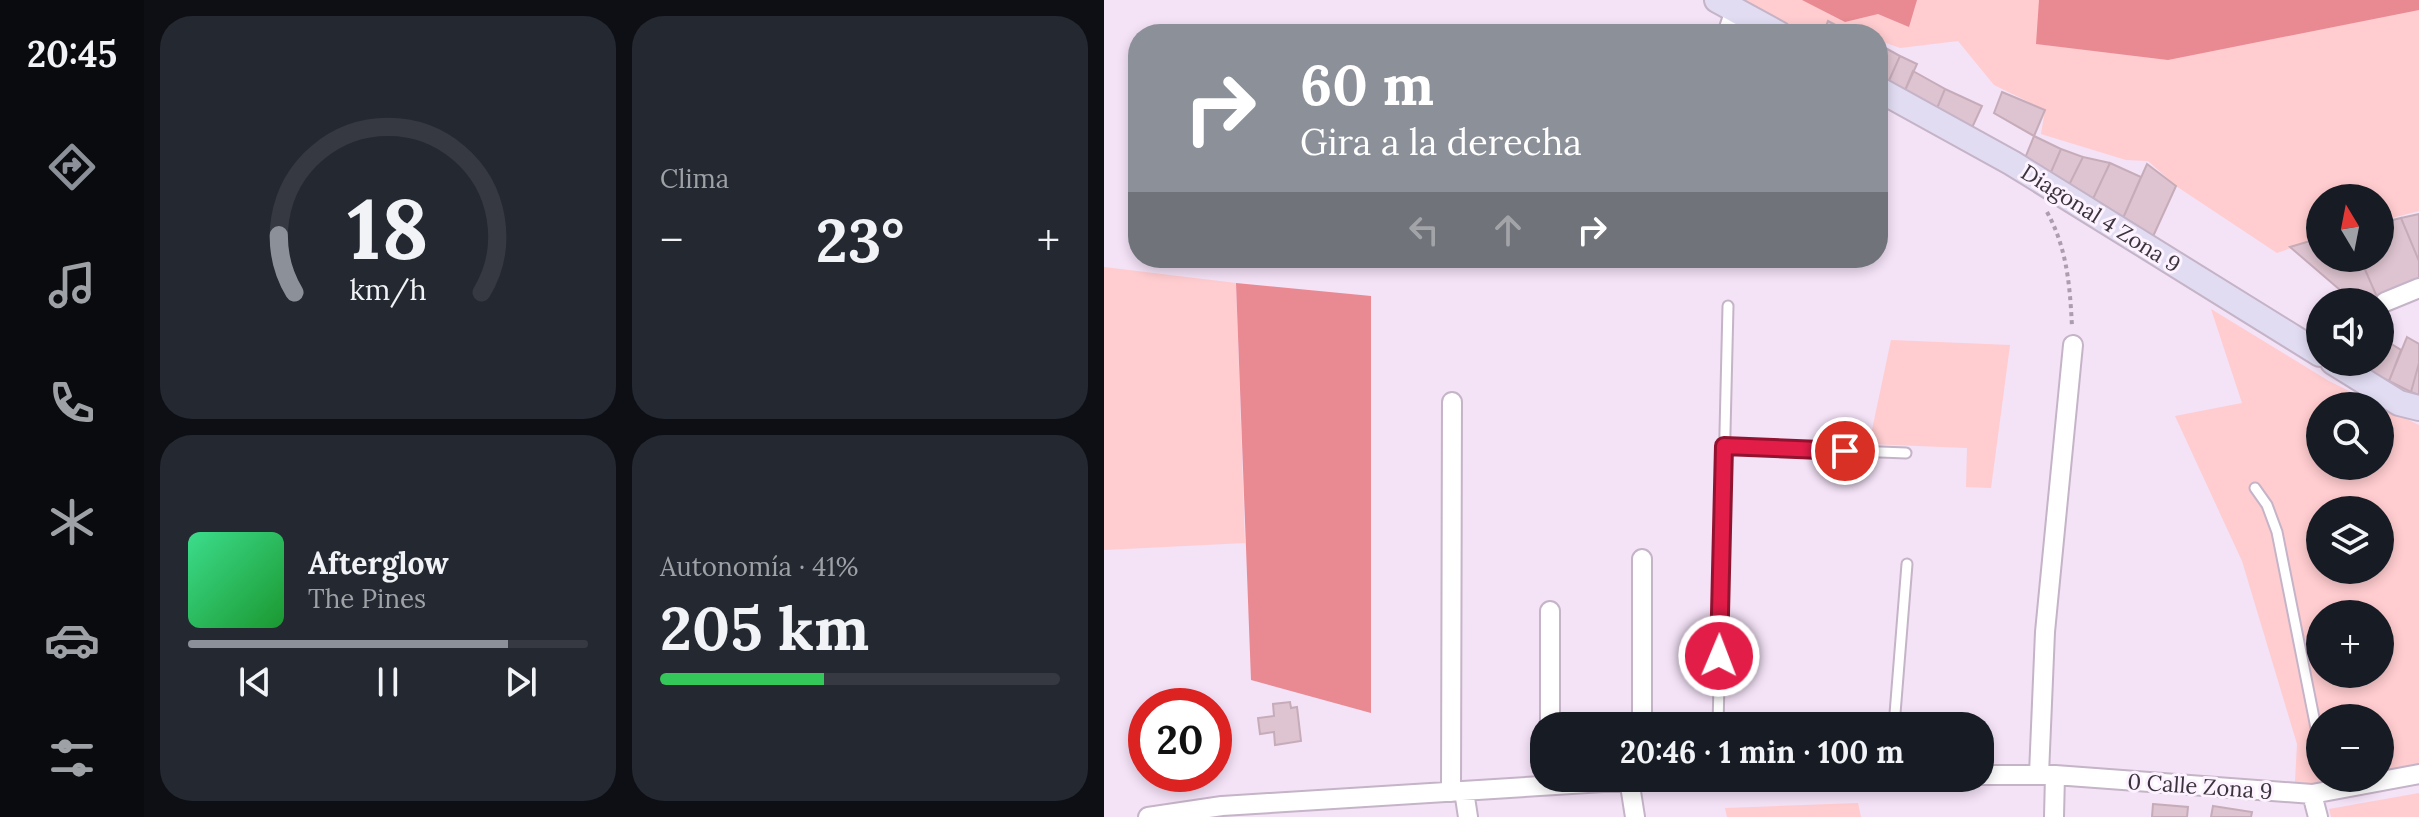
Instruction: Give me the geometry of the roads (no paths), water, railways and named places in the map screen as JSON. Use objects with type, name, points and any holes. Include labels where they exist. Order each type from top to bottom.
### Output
[{"type":"main road","points":[[1726,5],[1761,24]]},
{"type":"main road","name":"Diagonal 4 Zona 9","points":[[1888,95],[2012,163],[2306,345]]},
{"type":"main road","points":[[2356,376],[2399,403],[2419,408]]},
{"type":"street","points":[[2394,298],[2419,288]]},
{"type":"street","points":[[2054,817],[2047,775],[2045,632],[2073,345]]},
{"type":"street","points":[[1452,402],[1458,792],[1468,817]]},
{"type":"street","points":[[1642,559],[1642,712]]},
{"type":"street","points":[[1550,611],[1550,712]]},
{"type":"street","name":"0 Calle Zona 9","points":[[2394,778],[2419,774]]},
{"type":"street","name":"0 Calle Zona 9","points":[[1994,775],[2306,787]]},
{"type":"street","points":[[1148,817],[1222,806],[1325,808],[1530,783]]},
{"type":"street","points":[[1635,817],[1637,792]]},
{"type":"street","points":[[2318,817],[2321,792]]},
{"type":"lane","points":[[1718,712],[1728,306]]},
{"type":"lane","points":[[1724,446],[1906,453]]},
{"type":"lane","points":[[2255,488],[2267,505],[2277,532],[2311,704]]},
{"type":"lane","points":[[1895,712],[1907,564]]}]
